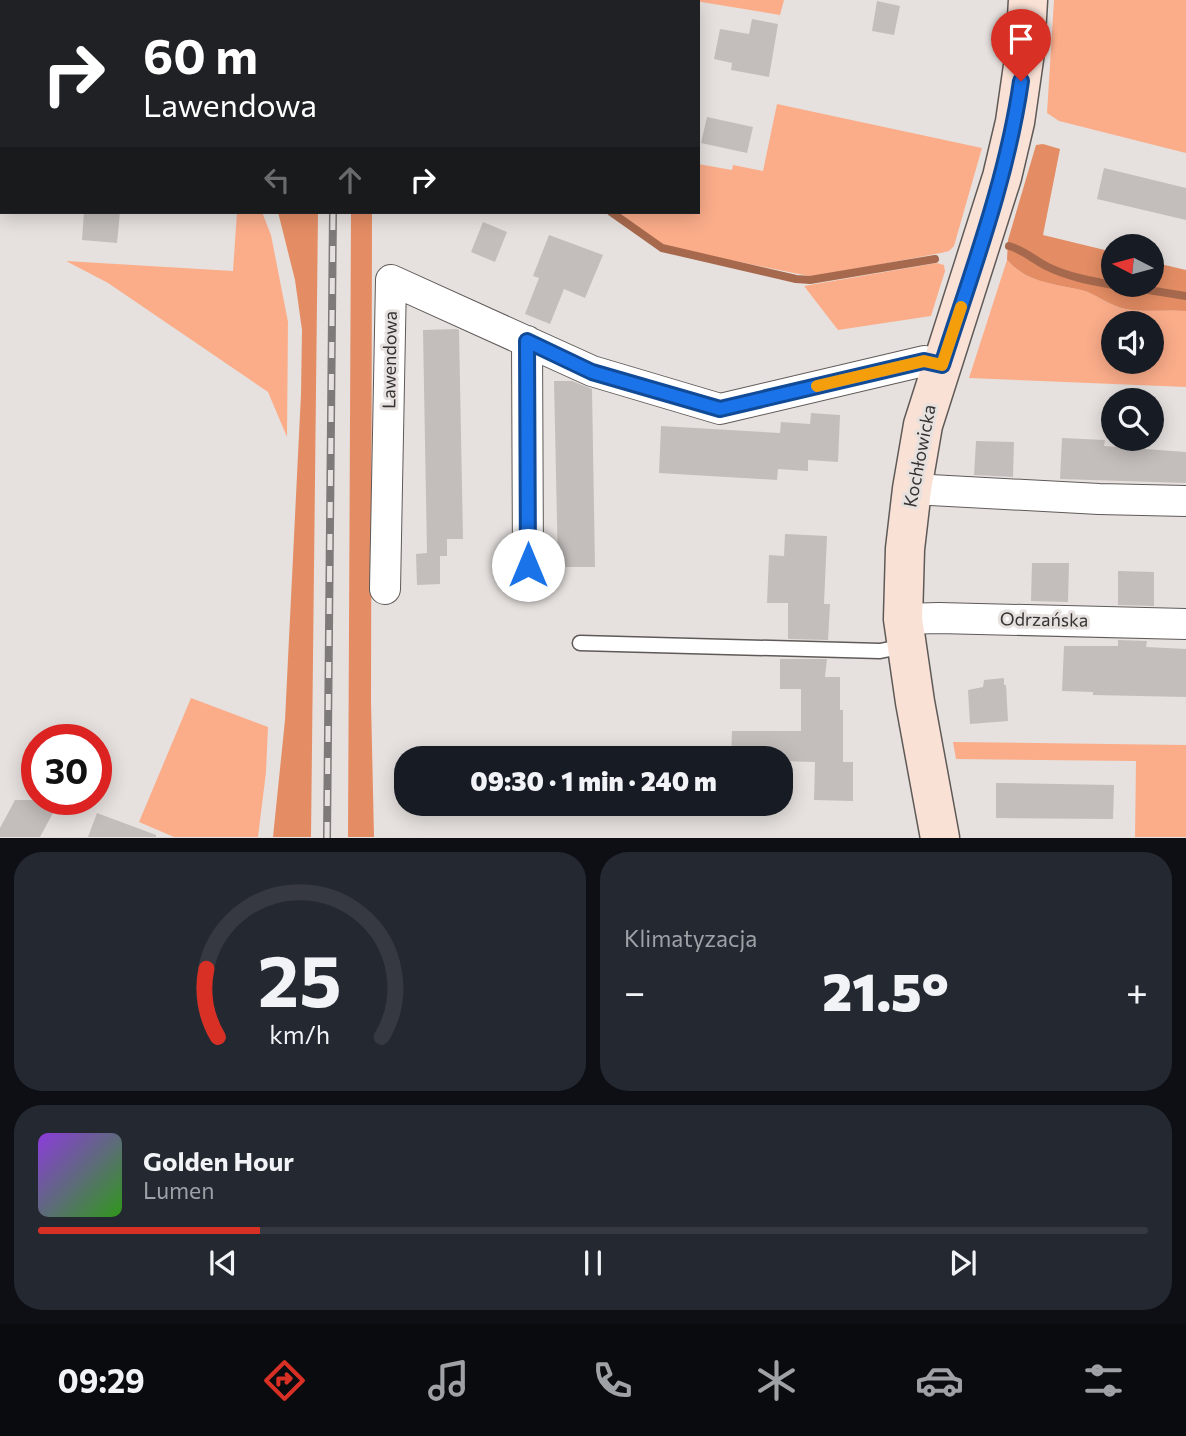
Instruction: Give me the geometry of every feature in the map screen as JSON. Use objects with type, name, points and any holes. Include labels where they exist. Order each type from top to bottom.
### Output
[{"type":"street","name":"Kochłowicka","points":[[940,838],[905,632],[905,549],[923,425],[1009,148],[1023,71],[1028,0]]},
{"type":"street","name":"Lawendowa","points":[[385,589],[391,280],[592,372],[720,409],[924,361],[942,365]]},
{"type":"street","points":[[527,341],[528,565]]},
{"type":"street","points":[[912,489],[1186,501]]},
{"type":"street","name":"Odrzańska","points":[[905,632],[939,618],[1186,624]]},
{"type":"lane","points":[[580,643],[880,651],[905,632]]},
{"type":"shaded area","points":[[700,0],[784,0],[780,15],[700,2]]},
{"type":"shaded area","points":[[1054,0],[1186,0],[1186,153],[1059,121],[1047,113]]},
{"type":"shaded area","points":[[777,104],[982,148],[954,246],[949,251],[813,277],[677,249],[662,244],[620,214],[700,214],[700,164],[732,170],[733,165],[763,171]]},
{"type":"shaded area","points":[[1043,144],[1060,149],[1043,235],[1101,249],[1101,298],[1164,298],[1164,265],[1186,270],[1186,311],[1141,311],[1120,307],[1087,292],[1032,278],[1007,260],[1008,240],[1036,145]]},
{"type":"shaded area","points":[[237,214],[263,214],[271,235],[288,322],[287,437],[268,392],[108,283],[66,261],[233,271]]},
{"type":"shaded area","points":[[278,214],[318,214],[311,837],[273,837],[285,720],[301,394],[302,330],[295,280]]},
{"type":"shaded area","points":[[351,214],[372,214],[371,701],[374,837],[348,837]]},
{"type":"shaded area","points":[[1007,260],[1032,278],[1087,292],[1120,307],[1141,311],[1101,311],[1101,374],[1164,374],[1164,311],[1186,311],[1186,387],[969,378]]},
{"type":"shaded area","points":[[937,263],[944,265],[945,271],[931,316],[838,330],[804,286]]},
{"type":"shaded area","points":[[191,698],[268,727],[258,837],[174,837],[139,822]]},
{"type":"shaded area","points":[[953,742],[1186,745],[1186,837],[1135,837],[1136,761],[956,759]]},
{"type":"building","points":[[877,1],[900,6],[894,35],[872,31]]},
{"type":"building","points":[[752,19],[778,24],[769,77],[731,70],[732,63],[714,59],[720,29],[749,34]]},
{"type":"building","points":[[707,117],[753,127],[747,153],[701,143]]},
{"type":"building","points":[[1104,168],[1186,188],[1186,220],[1097,199]]},
{"type":"building","points":[[84,214],[120,214],[117,243],[82,240]]},
{"type":"building","points":[[483,222],[507,232],[495,262],[471,252]]},
{"type":"building","points":[[549,235],[603,255],[585,298],[564,289],[550,324],[525,314],[539,278],[533,276]]},
{"type":"building","points":[[457,329],[463,539],[447,539],[447,556],[440,556],[440,584],[417,585],[416,554],[427,553],[423,330]]},
{"type":"building","points":[[554,381],[572,381],[592,389],[595,567],[558,567]]},
{"type":"building","points":[[811,413],[840,415],[838,462],[808,460],[808,471],[778,469],[777,480],[659,473],[661,426],[780,433],[781,422],[810,424]]},
{"type":"building","points":[[1062,438],[1101,440],[1101,451],[1186,452],[1186,483],[1060,479]]},
{"type":"building","points":[[976,441],[1014,442],[1013,477],[974,475]]},
{"type":"building","points":[[785,534],[827,536],[824,604],[830,604],[828,640],[788,639],[788,603],[767,603],[769,555],[784,556]]},
{"type":"building","points":[[1032,563],[1069,563],[1068,602],[1031,601]]},
{"type":"building","points":[[1118,571],[1154,572],[1154,606],[1118,605]]},
{"type":"building","points":[[1118,640],[1147,641],[1146,647],[1186,649],[1186,697],[1093,695],[1093,692],[1062,691],[1064,646],[1118,646]]},
{"type":"building","points":[[780,659],[827,659],[825,677],[840,677],[843,762],[853,762],[853,801],[814,800],[815,762],[793,761],[793,746],[731,746],[732,731],[801,731],[801,689],[780,689]]},
{"type":"building","points":[[1004,678],[1008,721],[970,724],[968,690],[983,687],[984,680]]},
{"type":"building","points":[[996,783],[1114,785],[1113,819],[996,818]]},
{"type":"building","points":[[15,800],[21,800],[21,815],[52,815],[40,837],[0,837],[0,828]]},
{"type":"building","points":[[96,815],[156,835],[156,837],[88,837]]},
{"type":"waterway","points":[[614,214],[662,248],[796,279],[810,280],[935,259]]},
{"type":"waterway","points":[[1009,246],[1056,270],[1101,282]]},
{"type":"waterway","points":[[1164,292],[1186,296]]},
{"type":"railway","points":[[327,838],[333,214]]},
{"type":"slow traffic","points":[[817,386],[924,361],[942,365],[961,307]]},
{"type":"route","points":[[528,565],[527,341],[592,372],[720,409],[924,361],[942,365],[1002,177],[1021,81]]}]
